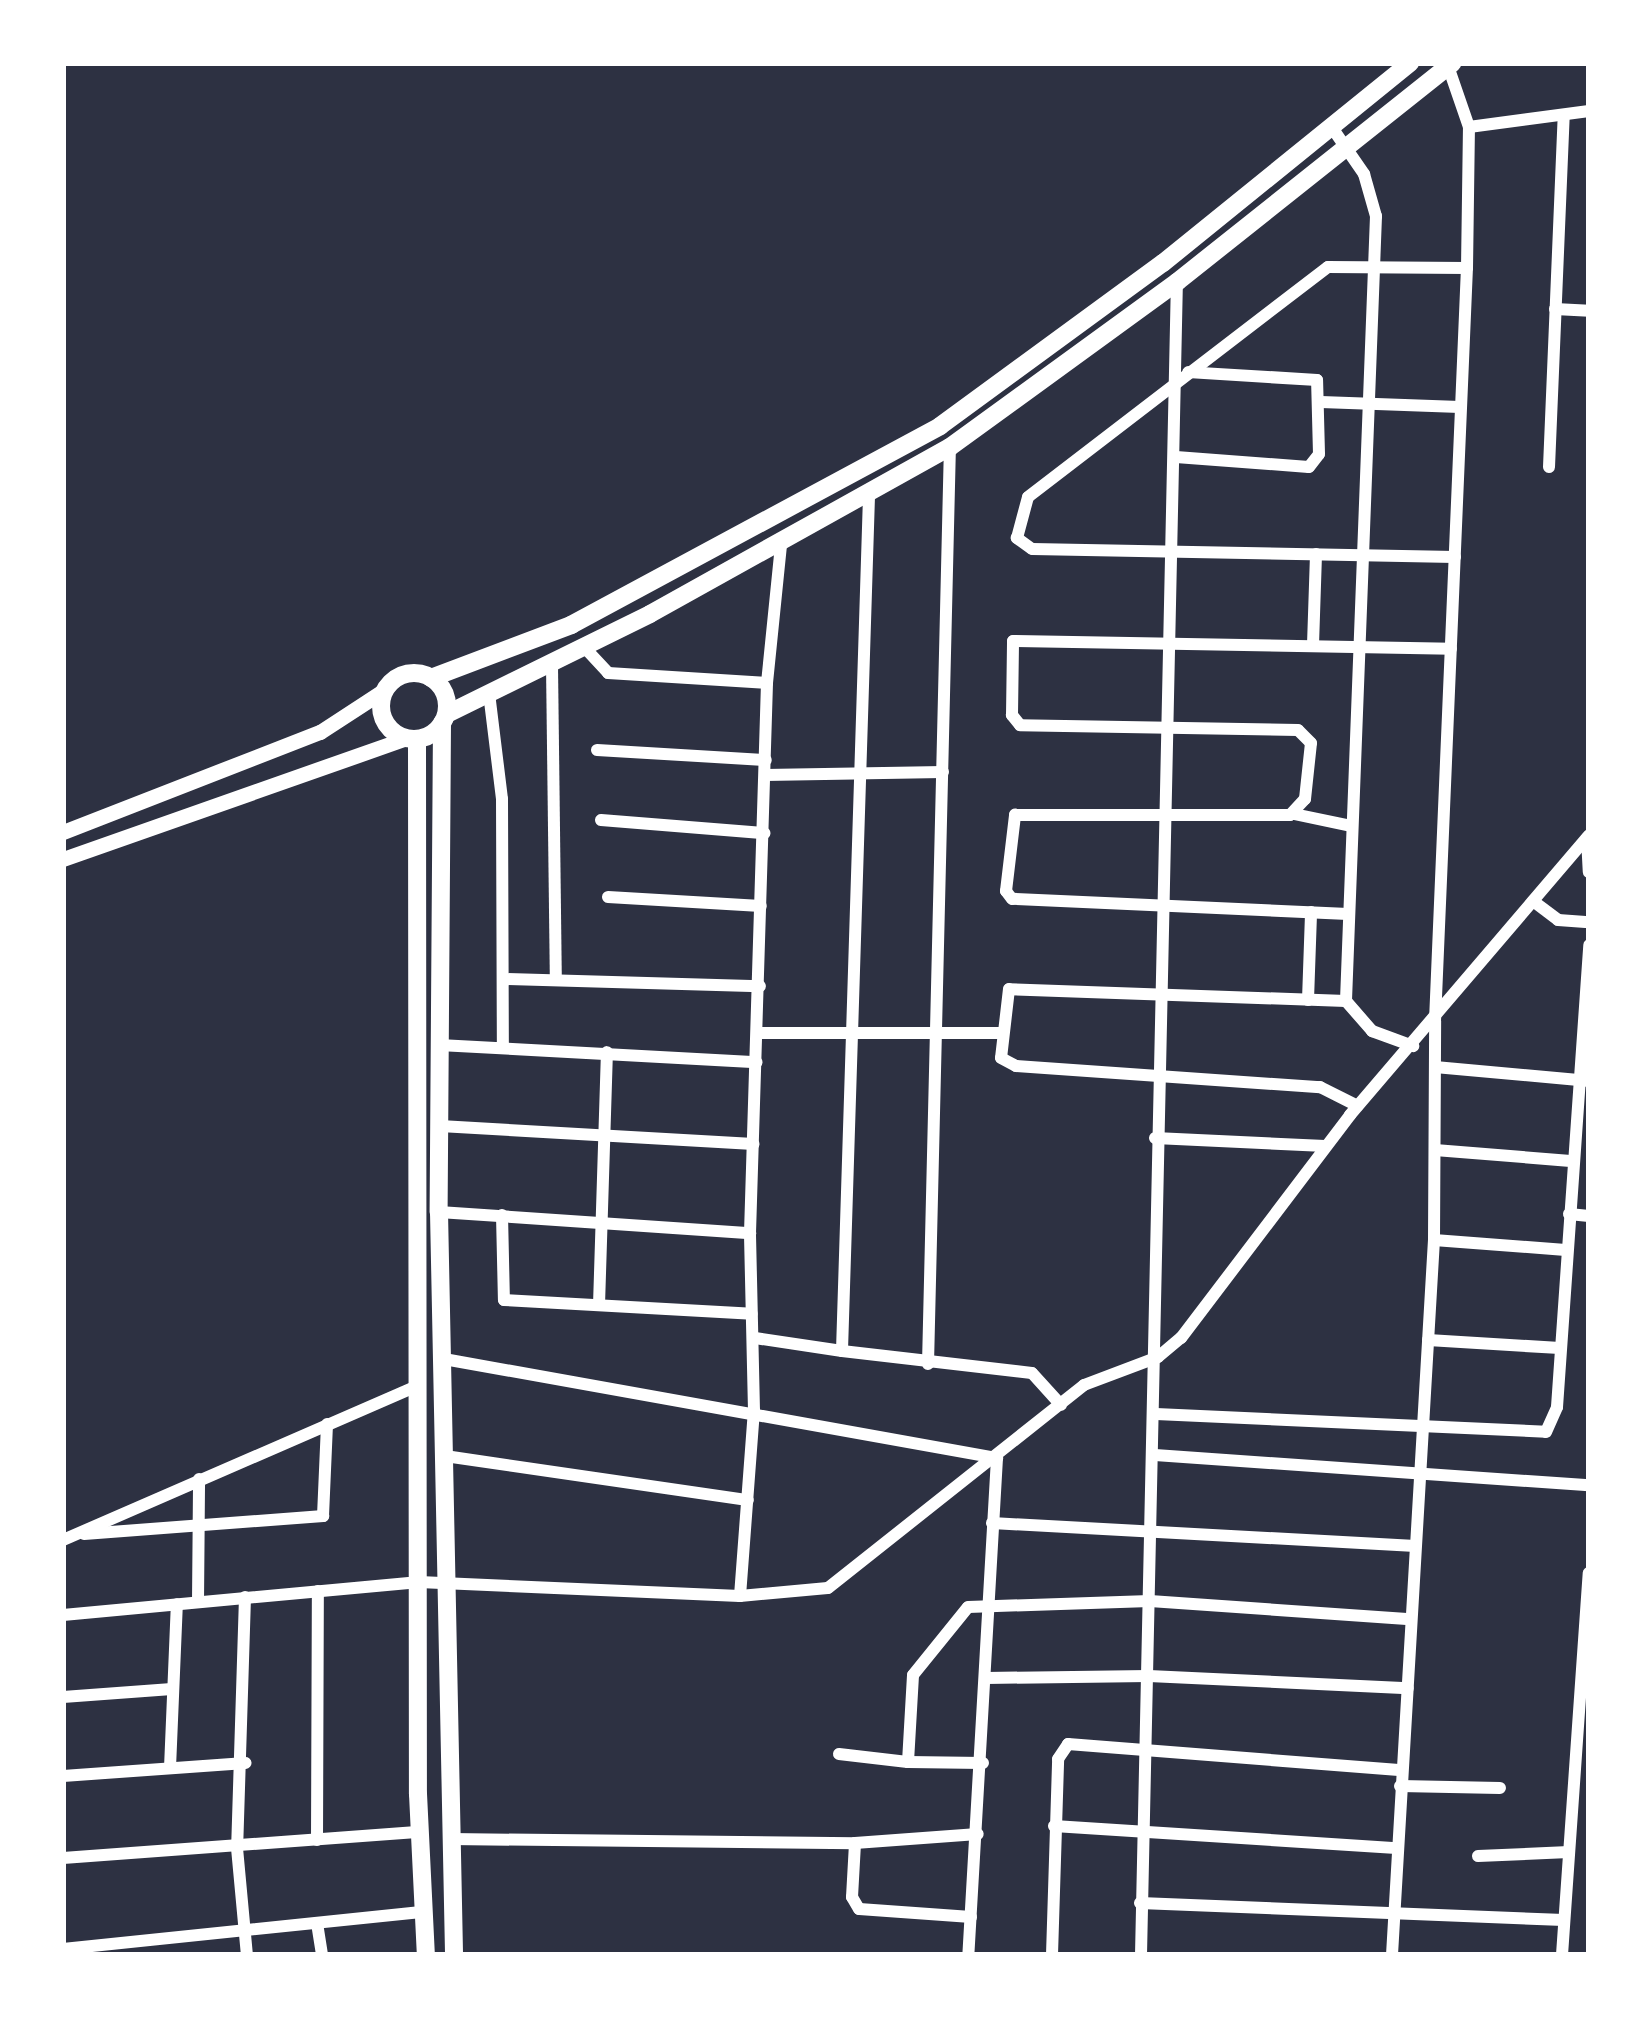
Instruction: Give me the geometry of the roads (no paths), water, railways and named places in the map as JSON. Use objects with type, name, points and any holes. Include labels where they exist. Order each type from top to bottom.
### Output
[{"type":"main road","points":[[431,678],[572,625],[920,438],[1334,129],[1410,63]]},
{"type":"main road","points":[[412,739],[489,693],[552,665],[781,544],[950,447],[1177,282],[1449,64]]},
{"type":"main road","points":[[412,739],[384,719],[386,689],[411,673],[431,678],[445,693],[439,1212],[448,1839],[454,1955]]},
{"type":"main road","points":[[412,739],[420,1385],[418,1794],[426,1955]]},
{"type":"main road","points":[[418,1794],[448,1796]]},
{"type":"street","points":[[1392,1955],[1434,1240],[1436,1021],[1467,268],[1469,128],[1449,64]]},
{"type":"street","points":[[1469,128],[1589,111]]},
{"type":"street","points":[[1549,467],[1564,115]]},
{"type":"street","points":[[1334,129],[1374,201],[1346,1001],[1372,1031],[1412,1046]]},
{"type":"street","points":[[1455,557],[1025,548],[1017,538],[1028,497],[1328,266],[1467,268]]},
{"type":"street","points":[[1141,1955],[1158,1357],[1156,992],[1175,457],[1184,375],[1177,282]]},
{"type":"street","points":[[1556,309],[1589,311]]},
{"type":"street","points":[[1175,457],[1304,466],[1318,460],[1321,402],[1314,378],[1184,375]]},
{"type":"street","points":[[1321,402],[1460,406]]},
{"type":"street","points":[[928,1364],[932,1029],[950,447]]},
{"type":"street","points":[[842,1352],[868,496]]},
{"type":"street","points":[[740,1596],[754,1412],[750,1233],[767,683],[781,544]]},
{"type":"street","points":[[1313,645],[1316,554]]},
{"type":"street","points":[[1294,814],[1305,799],[1311,743],[1307,733],[1016,723],[1012,646],[1023,635],[1451,649]]},
{"type":"street","points":[[585,647],[608,673],[767,683]]},
{"type":"street","points":[[552,665],[556,978]]},
{"type":"street","points":[[63,832],[320,732],[386,689]]},
{"type":"street","points":[[489,693],[502,799],[503,1048]]},
{"type":"street","points":[[63,859],[412,739]]},
{"type":"street","points":[[597,750],[856,774],[943,772]]},
{"type":"street","points":[[1348,914],[1012,899],[1009,826],[1020,814],[1294,814],[1351,826]]},
{"type":"street","points":[[602,820],[764,832]]},
{"type":"street","points":[[1588,836],[1589,872]]},
{"type":"street","points":[[63,1615],[418,1582],[740,1596],[828,1588],[1105,1373],[1158,1357],[1198,1319],[1325,1146],[1436,1021],[1588,836]]},
{"type":"street","points":[[608,897],[761,906]]},
{"type":"street","points":[[1533,901],[1558,920],[1589,922]]},
{"type":"street","points":[[1308,1000],[1311,912]]},
{"type":"street","points":[[1156,1414],[1424,1424],[1542,1434],[1557,1407],[1589,945]]},
{"type":"street","points":[[504,979],[760,986]]},
{"type":"street","points":[[1346,1001],[1015,989],[1003,994],[999,1033],[1009,1064],[1320,1087],[1358,1106]]},
{"type":"street","points":[[758,1033],[932,1029],[999,1033]]},
{"type":"street","points":[[440,1045],[757,1062]]},
{"type":"street","points":[[598,1305],[607,1052]]},
{"type":"street","points":[[1435,1067],[1582,1080]]},
{"type":"street","points":[[440,1126],[753,1144]]},
{"type":"street","points":[[1155,1138],[1325,1146]]},
{"type":"street","points":[[1435,1150],[1571,1162]]},
{"type":"street","points":[[439,1212],[750,1233]]},
{"type":"street","points":[[1569,1214],[1589,1216]]},
{"type":"street","points":[[502,1215],[504,1300],[752,1314]]},
{"type":"street","points":[[1434,1240],[1566,1250]]},
{"type":"street","points":[[755,1338],[928,1364],[1032,1373],[1061,1405]]},
{"type":"street","points":[[1428,1340],[1561,1348]]},
{"type":"street","points":[[444,1358],[997,1459]]},
{"type":"street","points":[[70,1537],[420,1385]]},
{"type":"street","points":[[70,1537],[326,1514],[327,1424]]},
{"type":"street","points":[[1155,1455],[1421,1469],[1589,1485]]},
{"type":"street","points":[[445,1456],[748,1500]]},
{"type":"street","points":[[968,1955],[983,1763],[997,1459]]},
{"type":"street","points":[[198,1602],[199,1479]]},
{"type":"street","points":[[992,1523],[1153,1526],[1415,1546]]},
{"type":"street","points":[[1562,1955],[1589,1573]]},
{"type":"street","points":[[317,1840],[318,1591]]},
{"type":"street","points":[[245,1597],[246,1763],[237,1848],[247,1955]]},
{"type":"street","points":[[908,1762],[913,1675],[968,1607],[1150,1601],[1410,1619]]},
{"type":"street","points":[[170,1768],[176,1604]]},
{"type":"street","points":[[986,1678],[1149,1676],[1408,1688]]},
{"type":"street","points":[[63,1697],[172,1689]]},
{"type":"street","points":[[1052,1955],[1054,1826],[1063,1747],[1402,1770]]},
{"type":"street","points":[[838,1754],[908,1762],[983,1763]]},
{"type":"street","points":[[63,1776],[246,1763]]},
{"type":"street","points":[[1400,1786],[1500,1788]]},
{"type":"street","points":[[1054,1826],[1396,1848]]},
{"type":"street","points":[[63,1858],[420,1832]]},
{"type":"street","points":[[448,1839],[856,1843],[978,1834]]},
{"type":"street","points":[[856,1843],[852,1897],[860,1909],[971,1917]]},
{"type":"street","points":[[1478,1856],[1569,1852]]},
{"type":"street","points":[[1140,1903],[1395,1918],[1564,1920]]},
{"type":"street","points":[[63,1949],[421,1912]]},
{"type":"street","points":[[317,1923],[322,1955]]}]
